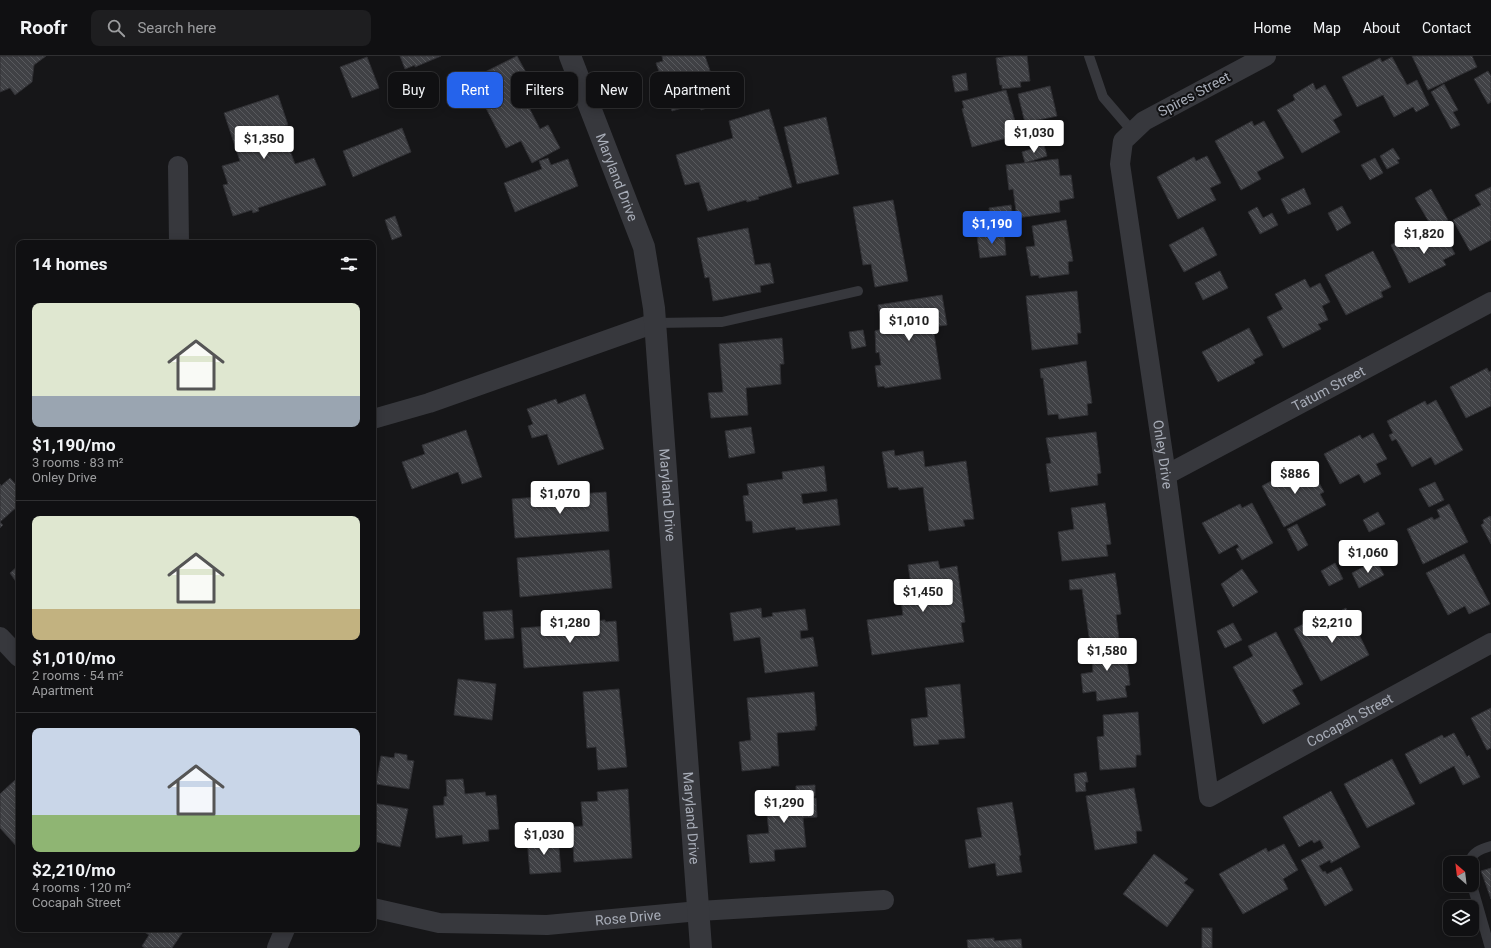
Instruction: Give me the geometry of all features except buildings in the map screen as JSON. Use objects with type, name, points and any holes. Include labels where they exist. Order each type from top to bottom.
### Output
[{"type":"street","name":"Maryland Drive","points":[[570,56],[644,247],[656,323],[701,948]]},
{"type":"street","name":"Spires Street","points":[[1139,126],[1266,56]]},
{"type":"street","name":"Onley Drive","points":[[1139,126],[1123,141],[1120,164],[1166,475],[1209,796]]},
{"type":"street","points":[[178,166],[179,240]]},
{"type":"street","name":"Tatum Street","points":[[1166,475],[1491,302]]},
{"type":"street","points":[[376,418],[429,403],[656,323]]},
{"type":"street","points":[[0,637],[16,654]]},
{"type":"street","name":"Cocapah Street","points":[[1209,796],[1491,643]]},
{"type":"street","name":"Rose Drive","points":[[376,909],[439,923],[547,925],[699,911],[884,900]]},
{"type":"street","points":[[277,948],[284,932]]},
{"type":"lane","points":[[1089,56],[1103,97],[1139,126]]},
{"type":"lane","points":[[656,323],[722,322],[858,291]]},
{"type":"lane","points":[[1472,856],[1478,851],[1491,846]]},
{"type":"lane","points":[[1474,892],[1490,948]]}]
